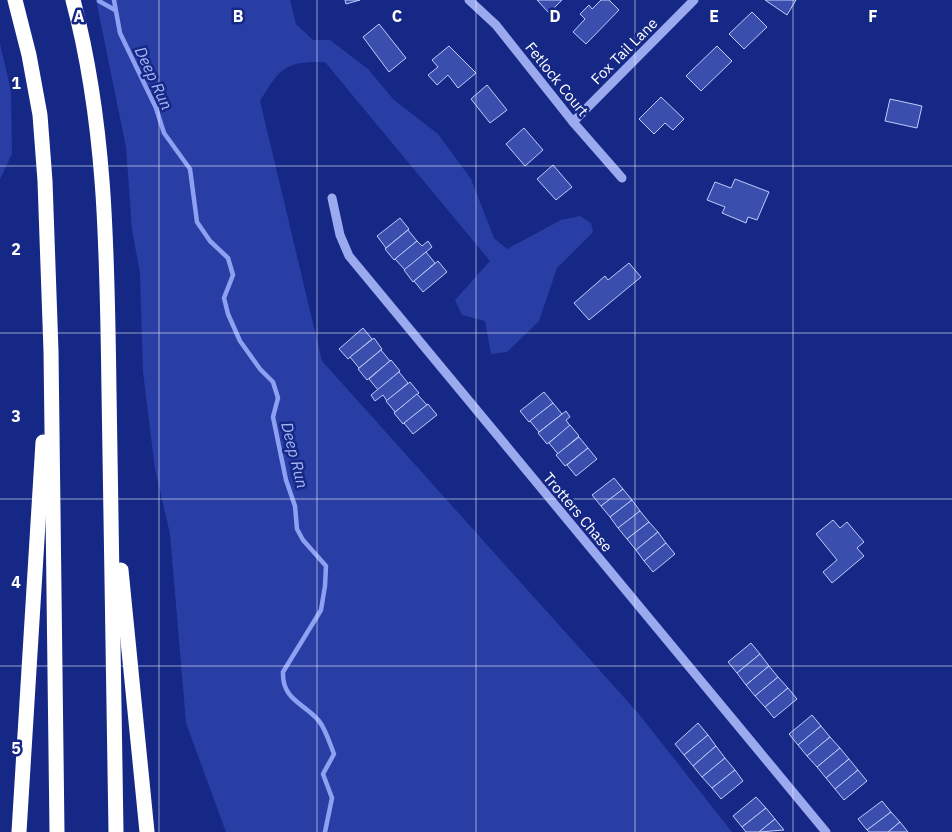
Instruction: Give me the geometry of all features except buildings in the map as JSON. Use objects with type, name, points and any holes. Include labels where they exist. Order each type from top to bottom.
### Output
[{"type":"highway","points":[[15,0],[29,55],[40,115],[46,181],[51,351],[57,832]]},
{"type":"highway","points":[[72,0],[84,43],[94,100],[103,180],[110,439],[116,832]]},
{"type":"highway","points":[[19,832],[36,531],[51,351]]},
{"type":"highway","points":[[110,439],[132,699],[147,832]]},
{"type":"street","name":"Fetlock Court","points":[[469,0],[496,25],[573,122],[622,178]]},
{"type":"street","name":"Fox Tail Lane","points":[[573,122],[694,0]]},
{"type":"street","name":"Trotters Chase","points":[[332,198],[340,235],[349,256],[826,832]]},
{"type":"shaded area","points":[[96,0],[290,0],[296,24],[313,40],[330,40],[368,69],[394,100],[438,134],[471,179],[494,238],[507,249],[561,220],[580,216],[591,223],[593,232],[557,268],[539,321],[507,352],[491,354],[485,321],[462,315],[455,300],[490,261],[325,62],[301,63],[285,69],[273,81],[260,101],[322,361],[638,713],[732,832],[226,832],[186,723],[170,534],[155,469],[143,372],[140,273],[132,230],[126,147]]},
{"type":"shaded area","points":[[0,44],[11,91],[12,154],[0,179]]},
{"type":"waterway","name":"Deep Run","points":[[114,0],[120,33],[156,108],[164,133],[190,169],[197,222],[210,241],[228,258],[233,275],[224,298],[228,314],[240,341],[260,369],[273,382],[278,398],[273,417],[286,480],[295,506],[297,529],[303,540],[326,566],[321,610],[283,672],[286,689],[295,700],[319,721],[334,754],[323,774],[332,798],[325,832]]},
{"type":"waterway","points":[[99,1],[115,10]]}]
